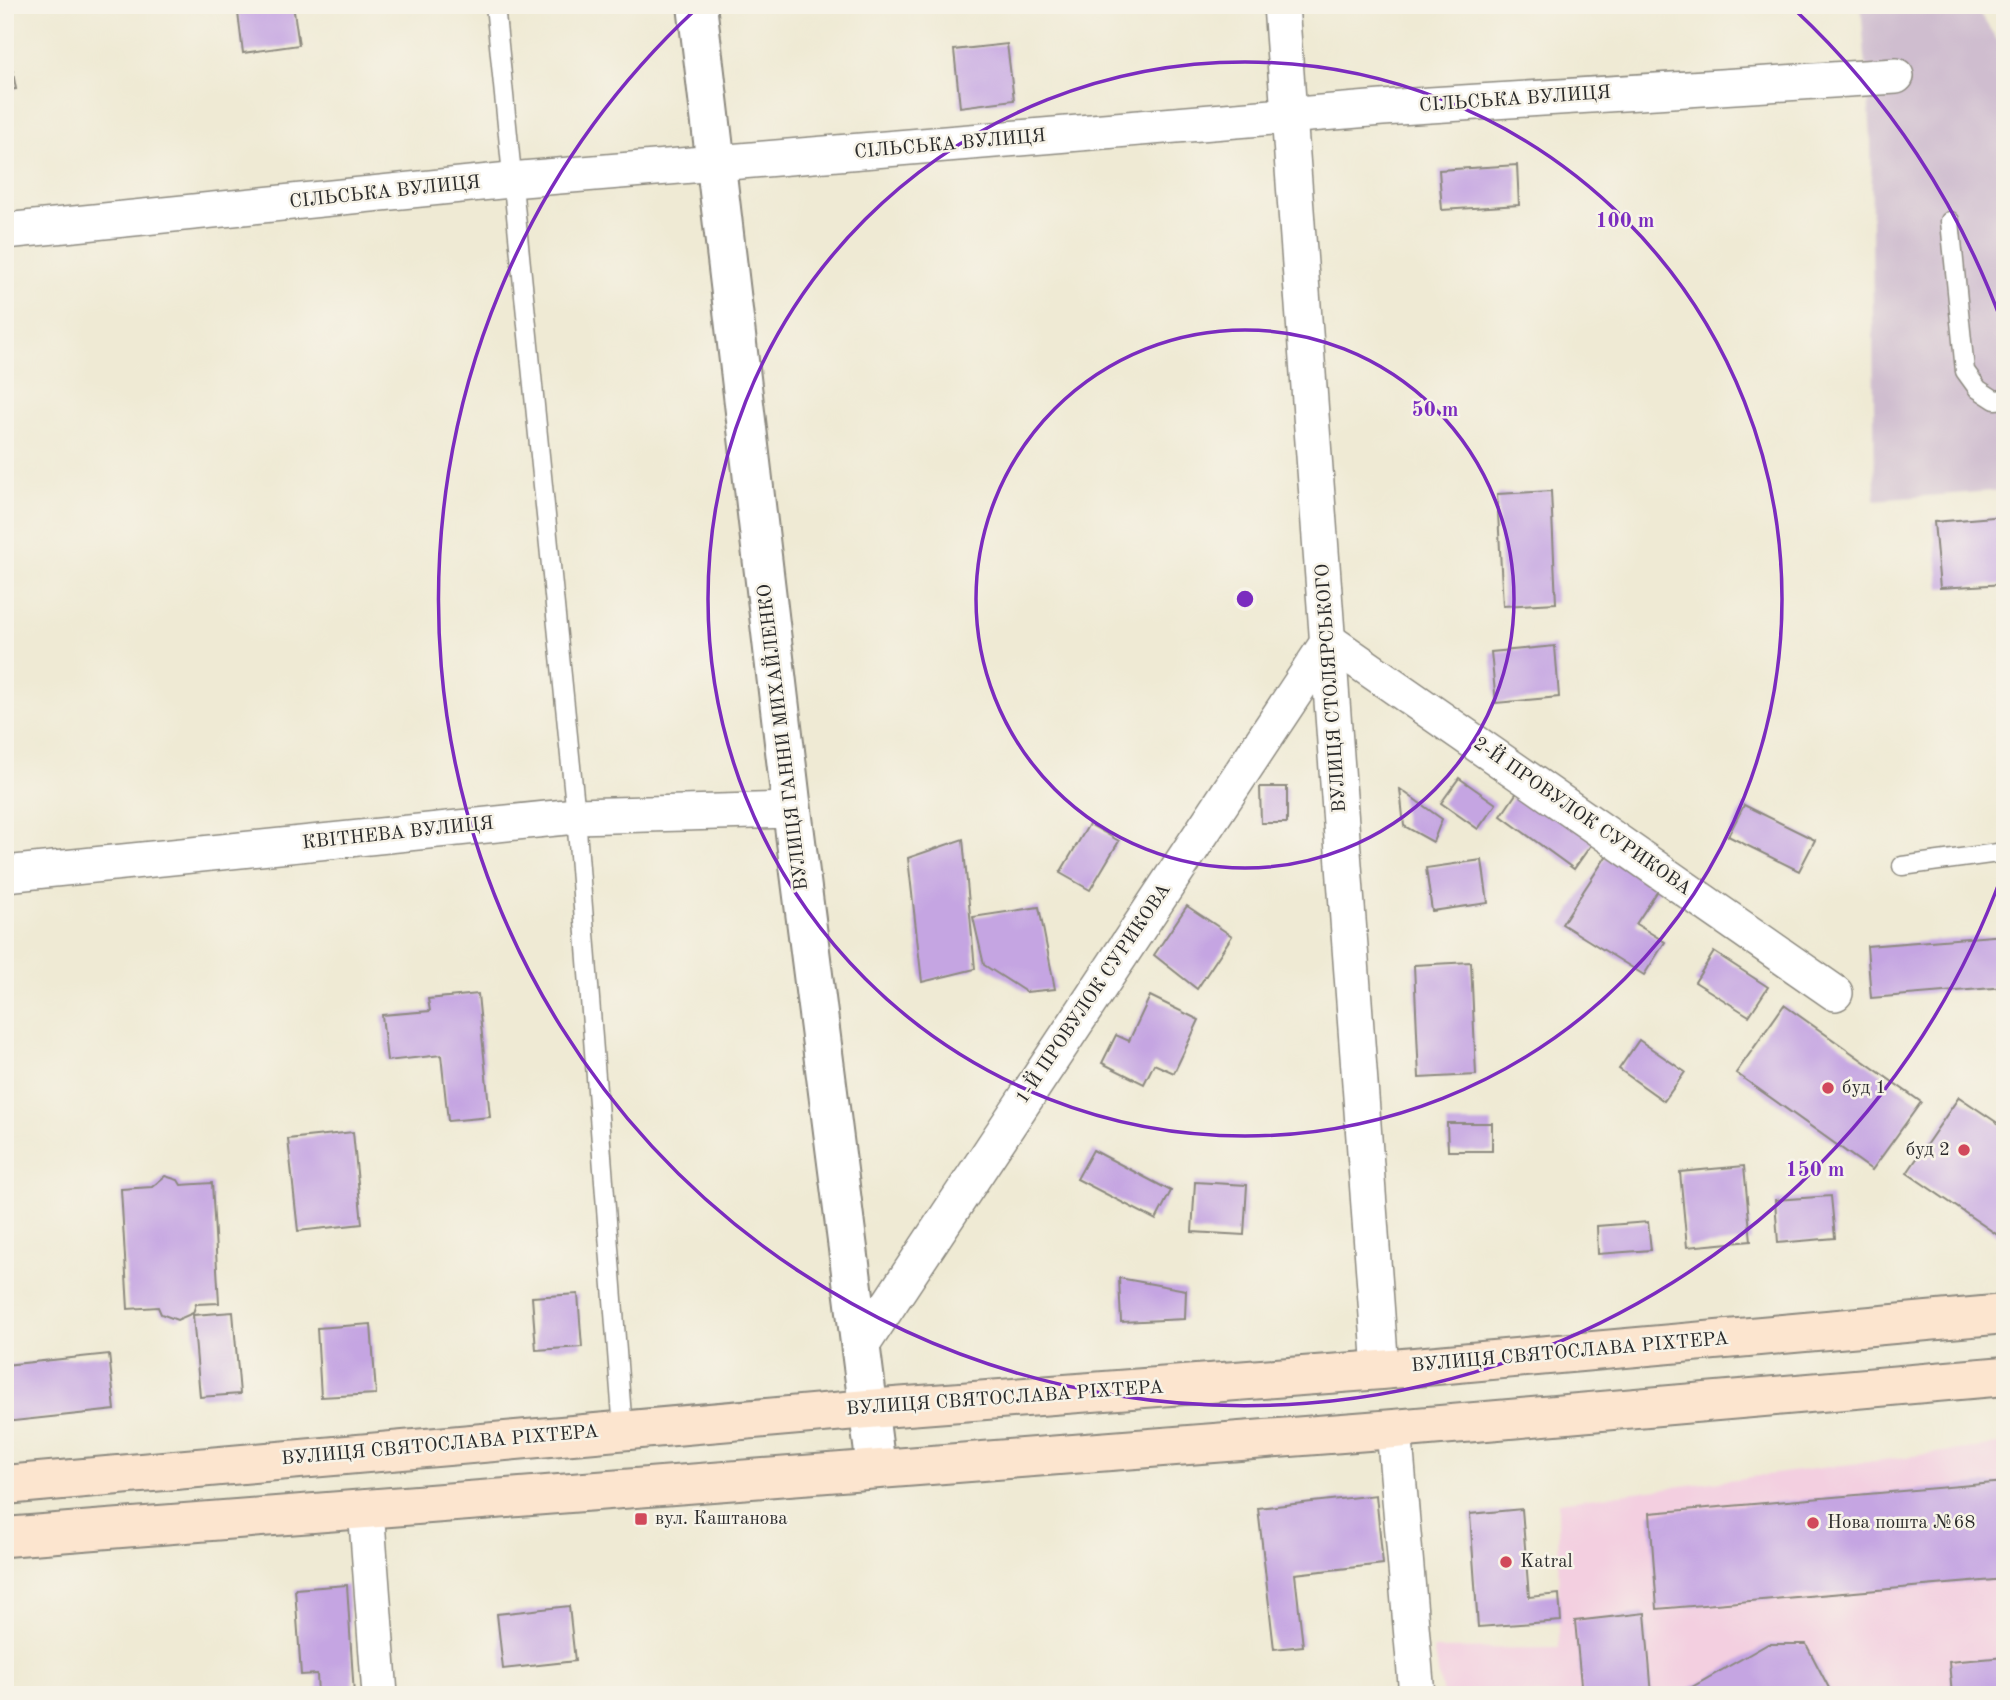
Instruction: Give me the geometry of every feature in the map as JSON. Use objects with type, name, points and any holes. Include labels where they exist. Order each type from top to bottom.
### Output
[{"type":"main road","name":"ВУЛИЦЯ СВЯТОСЛАВА РІХТЕРА","points":[[5,1485],[868,1409],[1381,1370],[2005,1314]]},
{"type":"main road","points":[[5,1537],[1394,1429],[2005,1376]]},
{"type":"street","name":"ВУЛИЦЯ ГАННИ МИХАЙЛЕНКО","points":[[697,5],[792,810],[876,1468]]},
{"type":"street","name":"ВУЛИЦЯ СТОЛЯРСЬКОГО","points":[[1281,5],[1381,1370]]},
{"type":"street","name":"СІЛЬСЬКА ВУЛИЦЯ","points":[[5,231],[510,180],[1290,117],[1896,76]]},
{"type":"street","name":"2-Й ПРОВУЛОК СУРИКОВА","points":[[1329,641],[1835,993]]},
{"type":"street","name":"1-Й ПРОВУЛОК СУРИКОВА","points":[[860,1348],[1329,641]]},
{"type":"street","name":"КВІТНЕВА ВУЛИЦЯ","points":[[5,874],[576,816],[792,810]]},
{"type":"street","points":[[1394,1429],[1417,1695]]},
{"type":"street","points":[[366,1508],[380,1695]]},
{"type":"lane","points":[[495,5],[510,180],[576,816],[623,1430]]},
{"type":"lane","points":[[1950,221],[1965,371],[1978,389],[1995,400],[2005,399]]},
{"type":"lane","points":[[1902,866],[2005,852]]},
{"type":"shaded area","points":[[1861,5],[1974,5],[2005,52],[2005,490],[1875,500],[1871,136]]},
{"type":"shaded area","points":[[2005,1444],[2005,1695],[1443,1695],[1433,1649],[1559,1648],[1558,1502]]},
{"type":"building","points":[[237,5],[293,5],[299,45],[243,53]]},
{"type":"building","points":[[5,30],[16,89],[5,90]]},
{"type":"building","points":[[1007,44],[1014,100],[960,107],[954,50]]},
{"type":"building","points":[[1517,165],[1519,205],[1442,210],[1439,170]]},
{"type":"building","points":[[1551,491],[1556,603],[1503,606],[1497,494]]},
{"type":"building","points":[[2005,516],[2005,584],[1940,588],[1934,522]]},
{"type":"building","points":[[1555,646],[1559,697],[1496,703],[1491,652]]},
{"type":"building","points":[[1459,778],[1496,804],[1478,829],[1441,803]]},
{"type":"building","points":[[1524,782],[1598,835],[1574,869],[1501,816]]},
{"type":"building","points":[[1260,787],[1287,787],[1287,823],[1261,823]]},
{"type":"building","points":[[1400,789],[1442,819],[1433,842],[1404,826]]},
{"type":"building","points":[[1744,805],[1815,840],[1799,871],[1728,836]]},
{"type":"building","points":[[1089,824],[1119,841],[1090,890],[1060,873]]},
{"type":"building","points":[[963,839],[975,969],[922,982],[908,858]]},
{"type":"building","points":[[1607,855],[1659,889],[1636,924],[1665,942],[1644,975],[1562,924]]},
{"type":"building","points":[[1482,860],[1488,903],[1432,911],[1426,868]]},
{"type":"building","points":[[1187,906],[1232,936],[1197,989],[1154,955]]},
{"type":"building","points":[[1039,907],[1055,989],[1026,992],[984,965],[973,917]]},
{"type":"building","points":[[2005,935],[2005,987],[1871,998],[1867,946]]},
{"type":"building","points":[[1714,952],[1768,987],[1749,1016],[1695,982]]},
{"type":"building","points":[[1471,962],[1476,1075],[1419,1078],[1414,965]]},
{"type":"building","points":[[478,994],[490,1117],[448,1121],[441,1055],[387,1061],[382,1015],[430,1011],[428,999]]},
{"type":"building","points":[[1150,996],[1199,1020],[1174,1073],[1154,1064],[1144,1084],[1102,1063],[1116,1035],[1129,1041]]},
{"type":"building","name":"буд 1","points":[[1784,1005],[1921,1102],[1872,1170],[1736,1073]]},
{"type":"building","points":[[1639,1040],[1685,1072],[1664,1101],[1619,1069]]},
{"type":"building","name":"буд 2","points":[[1959,1097],[2005,1128],[2005,1240],[1907,1173]]},
{"type":"building","points":[[1447,1123],[1492,1123],[1492,1151],[1448,1151]]},
{"type":"building","points":[[353,1132],[362,1224],[298,1231],[288,1139]]},
{"type":"building","points":[[1093,1150],[1171,1191],[1156,1220],[1077,1179]]},
{"type":"building","points":[[1744,1166],[1751,1241],[1687,1247],[1680,1172]]},
{"type":"building","points":[[165,1176],[178,1180],[181,1185],[212,1183],[219,1303],[196,1304],[193,1313],[177,1320],[161,1314],[158,1307],[128,1309],[121,1189],[152,1187]]},
{"type":"building","points":[[1195,1182],[1247,1185],[1244,1235],[1192,1232]]},
{"type":"building","points":[[1831,1196],[1835,1238],[1778,1243],[1775,1200]]},
{"type":"building","points":[[1648,1222],[1651,1250],[1598,1254],[1597,1226]]},
{"type":"building","points":[[1119,1278],[1186,1290],[1185,1319],[1121,1322]]},
{"type":"building","points":[[578,1294],[582,1347],[536,1350],[532,1297]]},
{"type":"building","points":[[233,1312],[240,1394],[200,1397],[193,1315]]},
{"type":"building","points":[[371,1324],[376,1394],[321,1397],[317,1328]]},
{"type":"building","points":[[109,1354],[115,1410],[5,1422],[5,1365]]},
{"type":"building","points":[[2005,1482],[2005,1579],[1657,1609],[1650,1513]]},
{"type":"building","points":[[1376,1495],[1383,1564],[1295,1574],[1303,1646],[1274,1649],[1258,1508]]},
{"type":"building","points":[[1522,1509],[1529,1597],[1559,1594],[1561,1621],[1478,1627],[1470,1514]]},
{"type":"building","points":[[347,1585],[354,1695],[318,1695],[317,1674],[301,1675],[295,1589]]},
{"type":"building","points":[[569,1606],[575,1661],[503,1669],[497,1614]]},
{"type":"building","points":[[1645,1613],[1652,1695],[1582,1695],[1575,1621]]},
{"type":"building","points":[[1768,1644],[1806,1644],[1830,1690],[1822,1695],[1678,1695]]},
{"type":"building","points":[[2005,1657],[2005,1695],[1952,1695],[1949,1662]]},
{"type":"place","name":"буд 1","points":[[1828,1088]]},
{"type":"place","name":"буд 2","points":[[1964,1150]]},
{"type":"place","name":"вул. Каштанова","points":[[641,1519]]},
{"type":"place","name":"Нова пошта №68","points":[[1813,1523]]},
{"type":"place","name":"Katral","points":[[1506,1562]]}]
